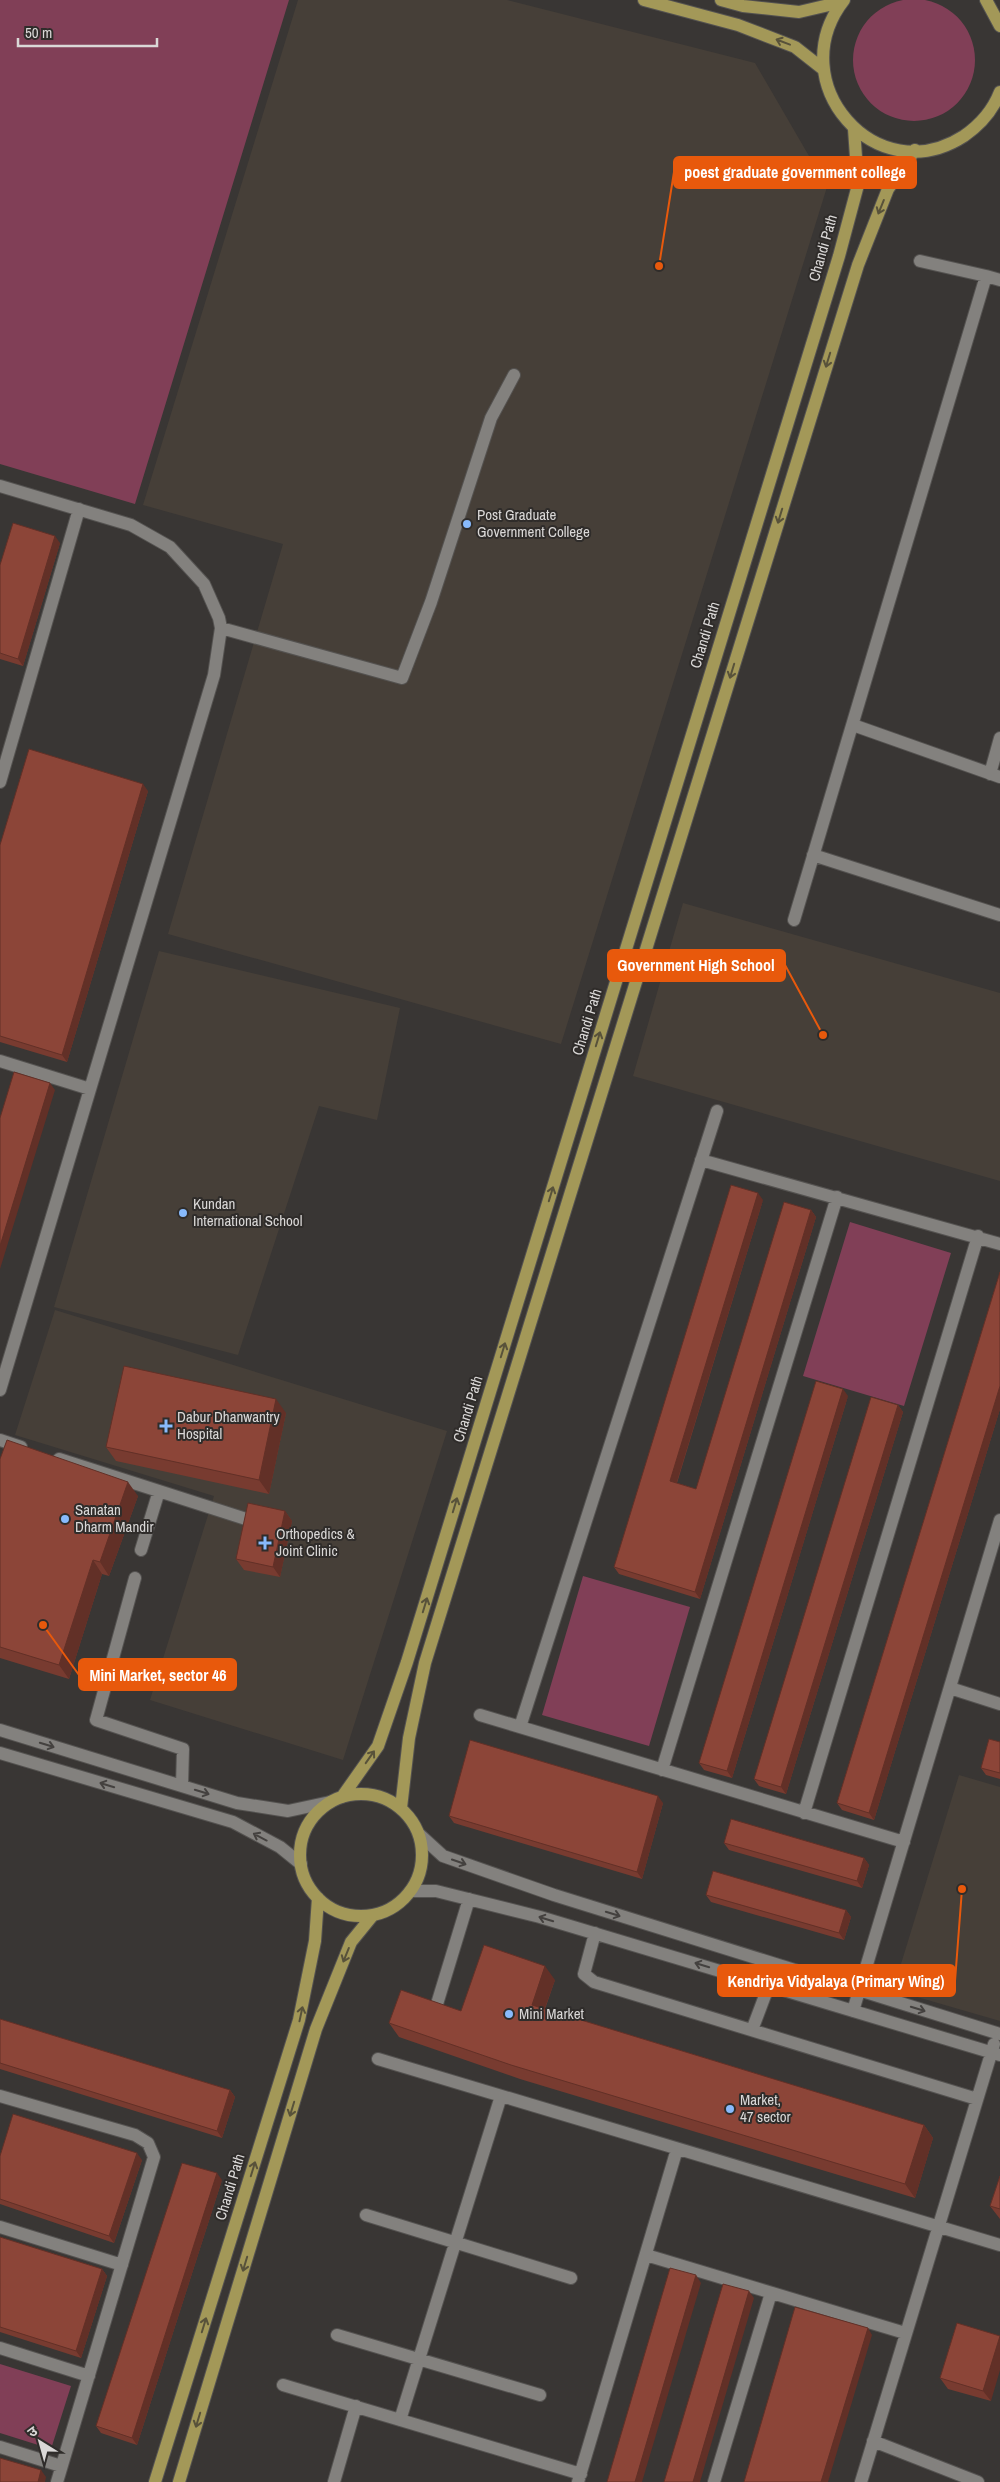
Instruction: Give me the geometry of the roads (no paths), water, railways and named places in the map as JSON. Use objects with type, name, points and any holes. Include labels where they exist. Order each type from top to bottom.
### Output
[{"type":"main road","points":[[644,0],[738,25],[771,37],[795,47],[823,69]]},
{"type":"main road","points":[[721,0],[743,6],[799,12],[843,1]]},
{"type":"main road","points":[[986,0],[1000,26]]},
{"type":"main road","points":[[843,1],[826,33],[823,69],[826,86],[833,102],[854,129],[876,143],[902,150],[915,150],[951,143],[982,122],[1000,115]]},
{"type":"main road","points":[[982,122],[991,110],[1000,92]]},
{"type":"main road","name":"Chandi Path","points":[[336,1800],[378,1746],[407,1662],[839,256],[858,185],[854,129]]},
{"type":"main road","points":[[401,1808],[409,1738],[425,1663],[855,275],[888,189],[915,150]]},
{"type":"main road","points":[[356,1794],[377,1796],[401,1808],[420,1835],[423,1849],[421,1870],[411,1891],[392,1908],[373,1915],[346,1914],[328,1907],[308,1886],[300,1864],[302,1840],[313,1818],[336,1800],[356,1794]]},
{"type":"main road","name":"Chandi Path","points":[[155,2482],[300,2020],[316,1941],[318,1898]]},
{"type":"main road","points":[[179,2482],[316,2029],[351,1942],[373,1915]]},
{"type":"street","points":[[920,261],[1000,280]]},
{"type":"street","points":[[794,920],[986,276]]},
{"type":"street","points":[[221,628],[402,678],[431,602],[491,418],[514,375]]},
{"type":"street","points":[[0,486],[131,525],[170,547],[204,584],[219,618],[221,628],[214,675],[0,1390]]},
{"type":"street","points":[[0,782],[79,509]]},
{"type":"street","points":[[852,726],[995,776],[1000,738]]},
{"type":"street","points":[[813,855],[1000,915]]},
{"type":"street","points":[[0,1061],[90,1089]]},
{"type":"street","points":[[520,1727],[717,1111]]},
{"type":"street","points":[[701,1160],[978,1236],[1000,1244]]},
{"type":"street","points":[[662,1770],[837,1197]]},
{"type":"street","points":[[804,1813],[978,1236]]},
{"type":"street","points":[[0,1440],[246,1519]]},
{"type":"street","points":[[142,1550],[159,1491]]},
{"type":"street","points":[[853,2011],[1000,1520]]},
{"type":"street","points":[[135,1578],[96,1720],[183,1749],[182,1786]]},
{"type":"street","points":[[950,1688],[1000,1704]]},
{"type":"street","points":[[480,1715],[904,1842]]},
{"type":"street","points":[[0,1730],[237,1803],[288,1811],[336,1800]]},
{"type":"street","points":[[0,1753],[234,1822],[280,1847],[300,1864]]},
{"type":"street","points":[[420,1835],[443,1856],[452,1860],[554,1895],[999,2034],[996,2054],[977,2099],[861,2482]]},
{"type":"street","points":[[411,1891],[436,1891],[595,1933],[996,2054]]},
{"type":"street","points":[[437,2004],[469,1899]]},
{"type":"street","points":[[595,1933],[585,1967],[584,1974],[588,1978],[977,2099]]},
{"type":"street","points":[[752,2030],[768,1985]]},
{"type":"street","points":[[378,2059],[1000,2245]]},
{"type":"street","points":[[0,2096],[135,2135],[148,2143],[154,2157],[57,2482]]},
{"type":"street","points":[[400,2420],[501,2096]]},
{"type":"street","points":[[283,2385],[356,2406],[579,2478],[677,2149]]},
{"type":"street","points":[[366,2215],[571,2278]]},
{"type":"street","points":[[0,2227],[122,2265]]},
{"type":"street","points":[[646,2254],[905,2333]]},
{"type":"street","points":[[714,2482],[771,2292]]},
{"type":"street","points":[[337,2335],[540,2395]]},
{"type":"street","points":[[0,2348],[89,2376]]},
{"type":"street","points":[[334,2482],[356,2406]]},
{"type":"street","points":[[873,2441],[978,2482]]},
{"type":"street","points":[[0,2448],[61,2466]]},
{"type":"place","name":"poest graduate government college","points":[[659,266]]},
{"type":"place","name":"Post Graduate Government College","points":[[467,524]]},
{"type":"place","name":"Government High School","points":[[823,1035]]},
{"type":"place","name":"Kundan International School","points":[[183,1213]]},
{"type":"place","name":"Dabur Dhanwantry Hospital","points":[[166,1426]]},
{"type":"place","name":"Sanatan Dharm Mandir","points":[[65,1519]]},
{"type":"place","name":"Orthopedics & Joint Clinic","points":[[265,1543]]},
{"type":"place","name":"Mini Market, sector 46","points":[[43,1625]]},
{"type":"place","name":"Kendriya Vidyalaya (Primary Wing)","points":[[962,1889]]},
{"type":"place","name":"Mini Market","points":[[509,2014]]},
{"type":"place","name":"Market, 47 sector","points":[[730,2109]]}]
